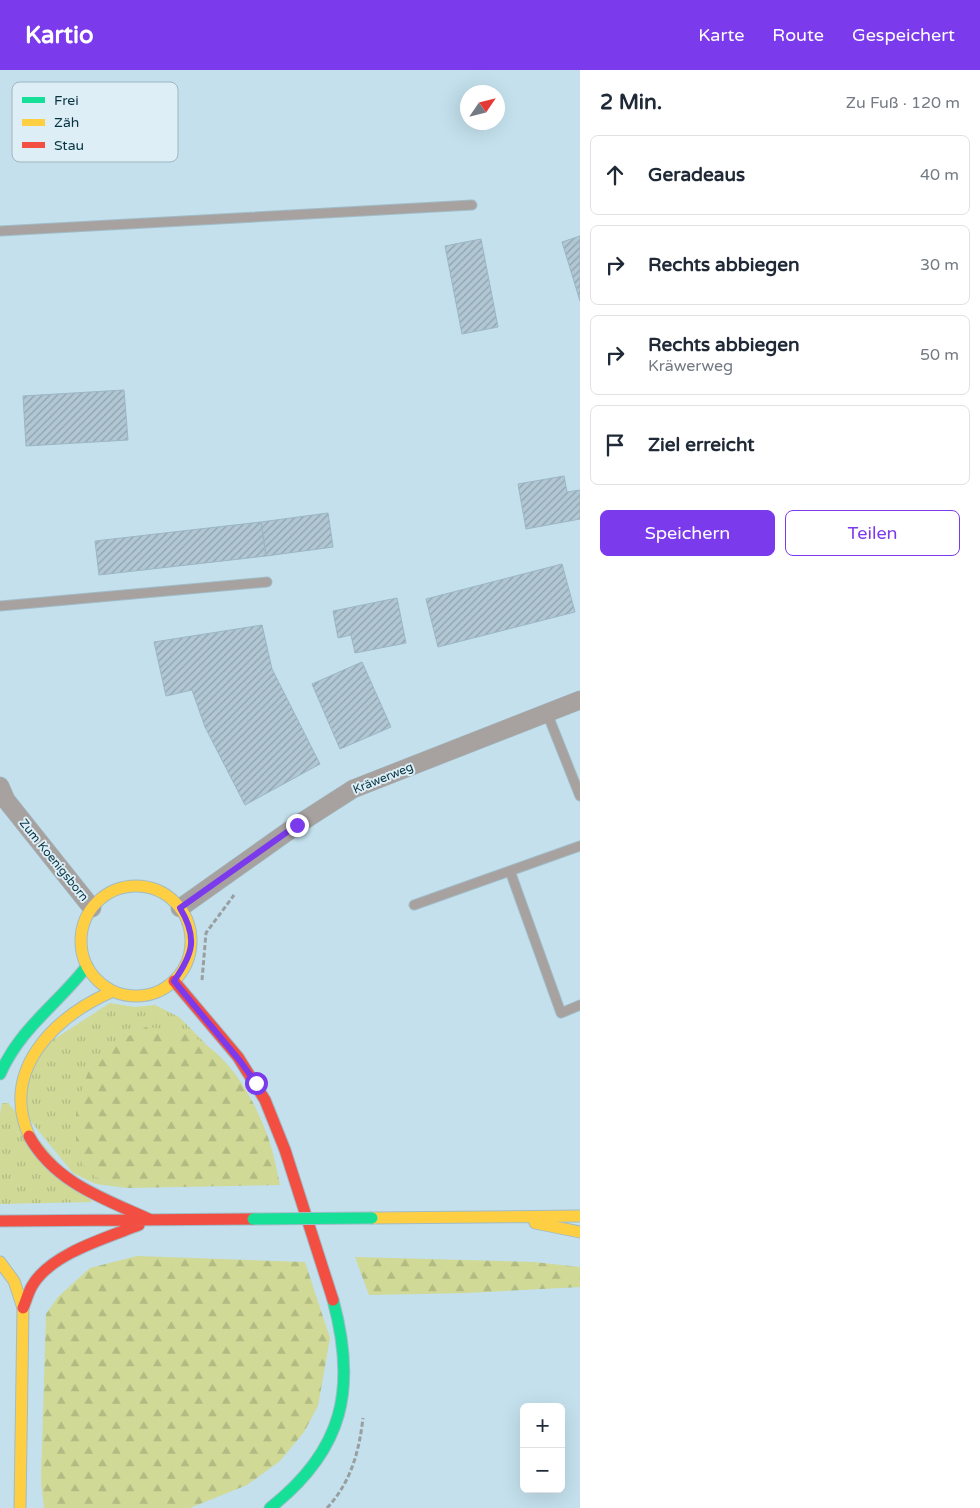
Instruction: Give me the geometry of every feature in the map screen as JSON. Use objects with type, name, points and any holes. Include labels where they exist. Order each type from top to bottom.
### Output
[{"type":"main road","points":[[128,887],[143,887],[157,890],[180,908],[186,918],[189,929],[190,952],[186,963],[174,981],[155,993],[138,996],[112,992],[101,985],[87,966],[81,942],[82,930],[92,908],[102,898],[128,887]]},
{"type":"main road","points":[[0,1074],[19,1037],[28,1026],[70,987],[87,966]]},
{"type":"main road","points":[[174,981],[240,1061],[256,1083],[268,1105],[281,1138],[333,1303],[342,1341],[345,1370],[343,1395],[337,1420],[328,1442],[315,1465],[300,1483],[270,1508]]},
{"type":"main road","points":[[112,992],[96,998],[69,1014],[39,1043],[30,1055],[23,1070],[18,1086],[17,1099],[21,1120],[29,1137],[38,1152],[52,1167],[68,1180],[151,1220]]},
{"type":"main road","points":[[0,1221],[580,1216]]},
{"type":"main road","points":[[508,1217],[580,1232]]},
{"type":"main road","points":[[23,1308],[33,1285],[45,1272],[64,1258],[151,1220]]},
{"type":"main road","points":[[0,1262],[14,1281],[23,1308],[20,1508]]},
{"type":"street","name":"Kräwerweg","points":[[180,908],[297,825],[353,789],[580,700]]},
{"type":"street","name":"Zum Koenigsborn","points":[[0,786],[6,800],[92,908]]},
{"type":"lane","points":[[0,231],[472,204]]},
{"type":"lane","points":[[0,606],[267,582]]},
{"type":"lane","points":[[547,713],[580,796]]},
{"type":"lane","points":[[414,905],[580,846]]},
{"type":"lane","points":[[510,871],[561,1013],[580,1005]]},
{"type":"path","points":[[202,983],[206,933],[239,890]]},
{"type":"green space","points":[[110,1003],[134,1007],[155,1005],[179,1017],[206,1044],[179,1031],[96,1177],[127,1188],[96,1184],[73,1173],[28,1118],[26,1075],[39,1049]]},
{"type":"green space","points":[[146,1027],[172,1029],[196,1039],[211,1049],[236,1075],[263,1124],[280,1185],[127,1188],[96,1177],[82,1164],[76,1144],[76,1107],[89,1069],[119,1041]]},
{"type":"green space","points":[[2,1103],[8,1103],[92,1202],[0,1204],[0,1114]]},
{"type":"green space","points":[[137,1256],[305,1262],[330,1338],[318,1406],[304,1432],[280,1461],[247,1485],[190,1508],[44,1508],[41,1480],[46,1314],[58,1297],[90,1268]]},
{"type":"green space","points":[[355,1257],[534,1262],[580,1267],[580,1287],[467,1293],[369,1295]]},
{"type":"building","points":[[580,236],[580,301],[562,242]]},
{"type":"building","points":[[481,239],[498,327],[462,334],[445,246]]},
{"type":"building","points":[[124,390],[128,440],[26,446],[23,396]]},
{"type":"building","points":[[564,476],[567,492],[580,490],[580,519],[526,529],[518,484]]},
{"type":"building","points":[[328,513],[333,547],[266,556],[261,522]]},
{"type":"building","points":[[261,522],[266,556],[99,575],[95,541]]},
{"type":"building","points":[[562,564],[575,612],[438,647],[426,599]]},
{"type":"building","points":[[397,598],[406,643],[355,653],[351,635],[338,638],[333,611]]},
{"type":"building","points":[[262,625],[272,669],[320,764],[245,805],[205,727],[192,690],[166,696],[154,642]]},
{"type":"building","points":[[362,662],[391,727],[340,749],[312,684]]},
{"type":"traffic: fast","points":[[0,1074],[18,1043],[29,1029],[87,966]]},
{"type":"traffic: fast","points":[[253,1219],[372,1218]]},
{"type":"traffic: fast","points":[[270,1508],[295,1486],[314,1463],[329,1440],[338,1415],[343,1389],[344,1361],[333,1300]]},
{"type":"traffic: slow","points":[[136,886],[147,887],[157,891],[175,902],[186,920],[190,930],[191,941],[190,952],[186,962],[175,980],[157,991],[147,995],[136,996],[125,995],[115,991],[97,980],[86,962],[82,952],[81,941],[82,930],[86,920],[97,902],[115,891],[125,887],[136,886]]},
{"type":"traffic: slow","points":[[29,1136],[22,1112],[22,1089],[27,1068],[38,1048],[70,1016],[111,992]]},
{"type":"traffic: slow","points":[[372,1218],[580,1216]]},
{"type":"traffic: slow","points":[[535,1223],[580,1232]]},
{"type":"traffic: slow","points":[[0,1262],[14,1281],[23,1308],[20,1508]]},
{"type":"traffic: jam","points":[[174,981],[238,1057],[265,1100],[285,1150],[333,1300]]},
{"type":"traffic: jam","points":[[29,1136],[40,1152],[67,1178],[99,1197],[151,1220]]},
{"type":"traffic: jam","points":[[0,1221],[253,1219]]},
{"type":"traffic: jam","points":[[23,1308],[32,1286],[40,1275],[52,1265],[80,1248],[139,1225]]},
{"type":"route","points":[[256,1083],[174,981],[186,963],[190,952],[191,940],[186,918],[180,908],[297,825]]}]
